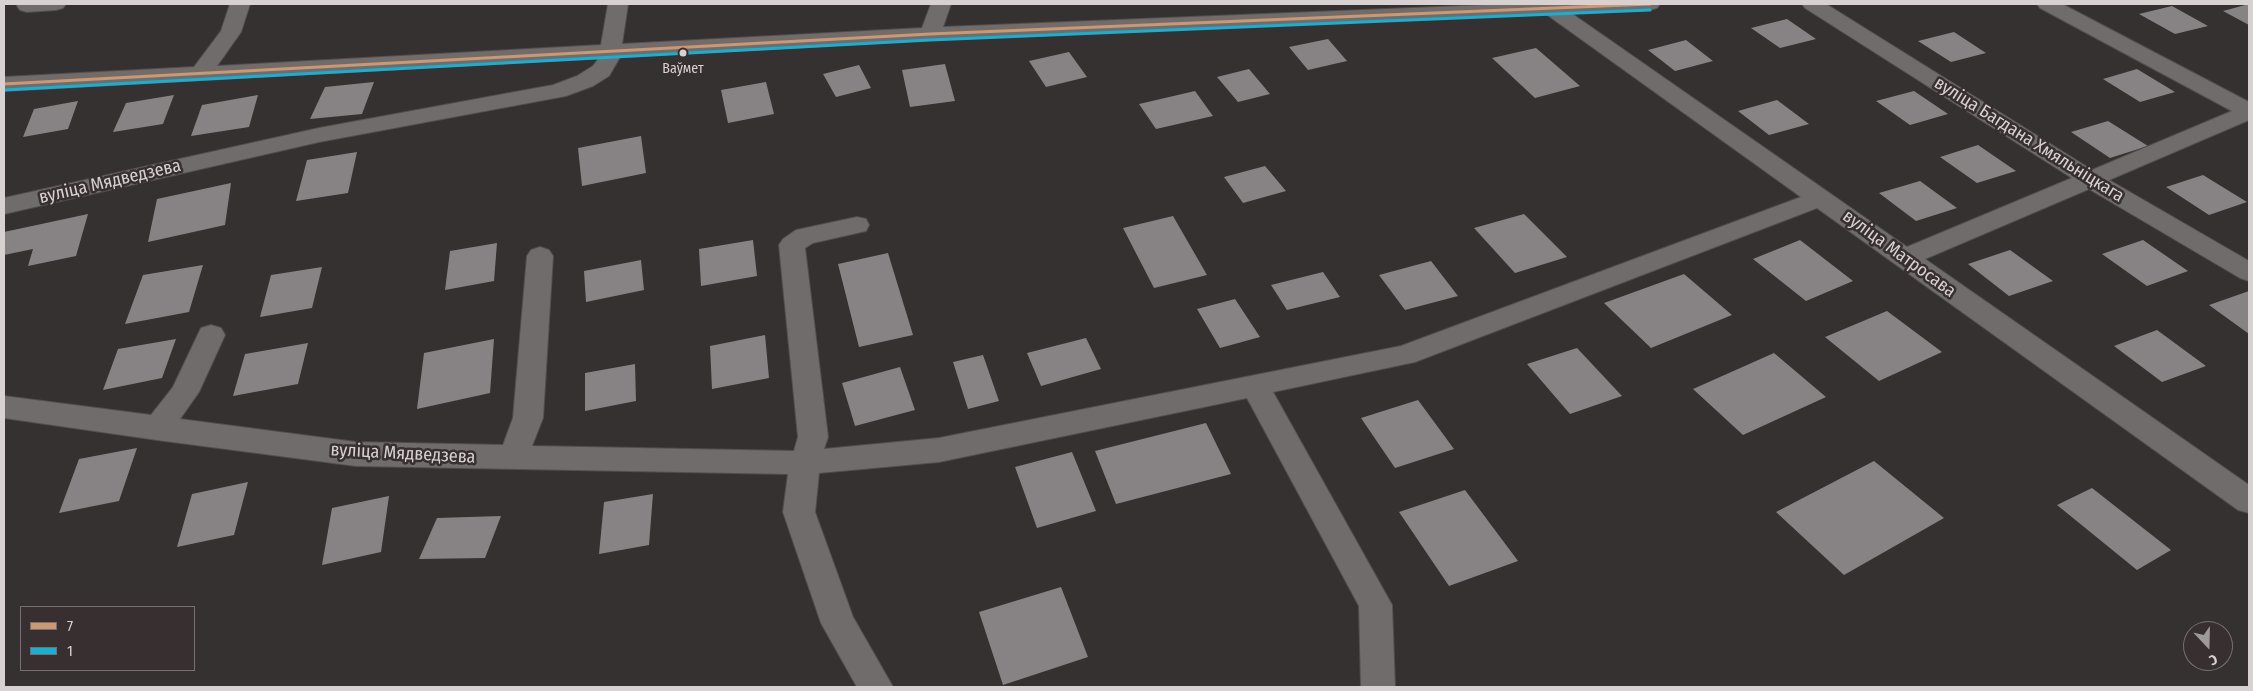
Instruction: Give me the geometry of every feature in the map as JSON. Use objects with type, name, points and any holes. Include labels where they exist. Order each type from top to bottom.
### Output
[{"type":"street","points":[[27,6],[56,4]]},
{"type":"street","points":[[200,74],[231,32],[240,4]]},
{"type":"street","points":[[612,50],[618,4]]},
{"type":"street","points":[[930,34],[941,4]]},
{"type":"street","points":[[4,84],[930,34],[1270,12],[1550,8],[1650,4]]},
{"type":"street","name":"вуліца Багдана Хмяльніцкага","points":[[1812,4],[2090,179],[2249,272]]},
{"type":"street","points":[[2047,4],[2249,111]]},
{"type":"street","name":"вуліца Матросава","points":[[1550,8],[2249,501]]},
{"type":"street","name":"вуліца Мядведзева","points":[[4,206],[319,135],[558,92],[585,81],[601,71],[609,60],[612,50]]},
{"type":"street","points":[[1904,258],[2249,111]]},
{"type":"street","name":"вуліца Мядведзева","points":[[4,407],[157,429],[356,454],[805,463],[939,450],[1405,355],[1821,198]]},
{"type":"street","points":[[857,225],[805,236],[792,245],[813,437],[805,463],[799,512],[838,622],[876,687]]},
{"type":"street","points":[[513,458],[528,418],[540,256]]},
{"type":"street","points":[[157,429],[185,392],[211,335]]},
{"type":"street","points":[[1255,386],[1375,605],[1378,687]]},
{"type":"building","points":[[2249,4],[2249,25],[2223,11]]},
{"type":"building","points":[[2172,6],[2208,26],[2175,34],[2139,14]]},
{"type":"building","points":[[1787,19],[1816,39],[1780,48],[1751,28]]},
{"type":"building","points":[[1954,32],[1986,53],[1951,62],[1918,41]]},
{"type":"building","points":[[1328,39],[1347,61],[1308,70],[1289,47]]},
{"type":"building","points":[[1686,40],[1713,61],[1675,71],[1648,50]]},
{"type":"building","points":[[1536,48],[1580,86],[1535,98],[1492,58]]},
{"type":"building","points":[[1069,52],[1087,77],[1046,87],[1029,61]]},
{"type":"building","points":[[945,64],[955,101],[910,107],[902,70]]},
{"type":"building","points":[[859,65],[871,88],[836,97],[823,74]]},
{"type":"building","points":[[1249,69],[1270,94],[1238,102],[1217,77]]},
{"type":"building","points":[[2137,69],[2175,92],[2140,102],[2103,79]]},
{"type":"building","points":[[374,82],[362,114],[310,119],[325,87]]},
{"type":"building","points":[[766,82],[774,114],[728,123],[721,90]]},
{"type":"building","points":[[1195,91],[1213,116],[1156,129],[1139,104]]},
{"type":"building","points":[[1914,91],[1948,114],[1910,125],[1876,101]]},
{"type":"building","points":[[174,95],[163,124],[113,132],[126,103]]},
{"type":"building","points":[[258,95],[249,127],[191,136],[202,105]]},
{"type":"building","points":[[1777,100],[1809,124],[1769,135],[1738,111]]},
{"type":"building","points":[[78,101],[68,129],[23,137],[34,109]]},
{"type":"building","points":[[2108,121],[2148,146],[2110,158],[2071,132]]},
{"type":"building","points":[[641,136],[646,173],[582,186],[578,148]]},
{"type":"building","points":[[1978,145],[2016,171],[1977,183],[1940,157]]},
{"type":"building","points":[[357,152],[348,193],[296,201],[307,160]]},
{"type":"building","points":[[1265,166],[1286,191],[1243,203],[1224,177]]},
{"type":"building","points":[[2203,175],[2247,202],[2209,215],[2166,187]]},
{"type":"building","points":[[1920,181],[1957,208],[1916,221],[1879,193]]},
{"type":"building","points":[[231,183],[225,225],[148,242],[157,199]]},
{"type":"building","points":[[88,214],[76,256],[28,266],[33,249],[4,255],[4,232]]},
{"type":"building","points":[[1524,214],[1567,257],[1515,273],[1474,228]]},
{"type":"building","points":[[1173,216],[1207,275],[1154,288],[1123,228]]},
{"type":"building","points":[[753,240],[757,276],[701,286],[699,249]]},
{"type":"building","points":[[1800,240],[1853,281],[1806,301],[1753,259]]},
{"type":"building","points":[[2143,240],[2188,271],[2147,286],[2102,254]]},
{"type":"building","points":[[497,243],[494,281],[445,290],[450,251]]},
{"type":"building","points":[[2010,250],[2053,281],[2009,296],[1968,264]]},
{"type":"building","points":[[888,253],[913,335],[859,347],[838,264]]},
{"type":"building","points":[[641,260],[644,290],[586,302],[584,271]]},
{"type":"building","points":[[1431,261],[1458,296],[1405,310],[1379,275]]},
{"type":"building","points":[[203,265],[189,312],[125,324],[143,275]]},
{"type":"building","points":[[322,267],[312,308],[260,317],[271,275]]},
{"type":"building","points":[[1323,272],[1340,297],[1287,310],[1271,285]]},
{"type":"building","points":[[1684,274],[1732,315],[1651,348],[1604,303]]},
{"type":"building","points":[[2249,291],[2249,334],[2209,305]]},
{"type":"building","points":[[1235,299],[1260,337],[1220,348],[1197,309]]},
{"type":"building","points":[[1887,311],[1942,352],[1879,381],[1825,337]]},
{"type":"building","points":[[2157,330],[2206,366],[2162,382],[2114,346]]},
{"type":"building","points":[[765,335],[769,378],[712,389],[710,346]]},
{"type":"building","points":[[1086,338],[1101,369],[1041,386],[1027,353]]},
{"type":"building","points":[[176,339],[162,378],[103,390],[118,349]]},
{"type":"building","points":[[494,339],[490,393],[417,409],[424,353]]},
{"type":"building","points":[[308,343],[298,384],[233,396],[245,354]]},
{"type":"building","points":[[1577,348],[1622,396],[1570,414],[1527,364]]},
{"type":"building","points":[[1774,353],[1826,397],[1743,435],[1693,389]]},
{"type":"building","points":[[983,355],[999,401],[968,409],[953,362]]},
{"type":"building","points":[[635,364],[636,401],[585,411],[585,373]]},
{"type":"building","points":[[900,367],[915,410],[855,426],[842,383]]},
{"type":"building","points":[[1418,400],[1454,449],[1395,468],[1361,418]]},
{"type":"building","points":[[1206,423],[1231,474],[1116,504],[1095,451]]},
{"type":"building","points":[[137,448],[119,501],[59,513],[79,459]]},
{"type":"building","points":[[1072,452],[1096,511],[1037,528],[1015,467]]},
{"type":"building","points":[[1874,461],[1944,518],[1844,575],[1776,512]]},
{"type":"building","points":[[248,482],[234,535],[177,547],[192,494]]},
{"type":"building","points":[[2092,488],[2171,550],[2137,570],[2057,505]]},
{"type":"building","points":[[1465,490],[1518,561],[1449,586],[1399,512]]},
{"type":"building","points":[[653,494],[649,545],[599,554],[604,502]]},
{"type":"building","points":[[389,496],[381,552],[322,565],[332,508]]},
{"type":"building","points":[[501,516],[485,558],[419,559],[437,518]]},
{"type":"building","points":[[1061,587],[1088,657],[1003,685],[979,612]]},
{"type":"transit line","name":"7","points":[[4,84],[930,34],[1650,4]]},
{"type":"transit line","name":"1","points":[[4,90],[930,40],[1650,10]]},
{"type":"place","name":"Ваўмет","points":[[683,53]]}]
